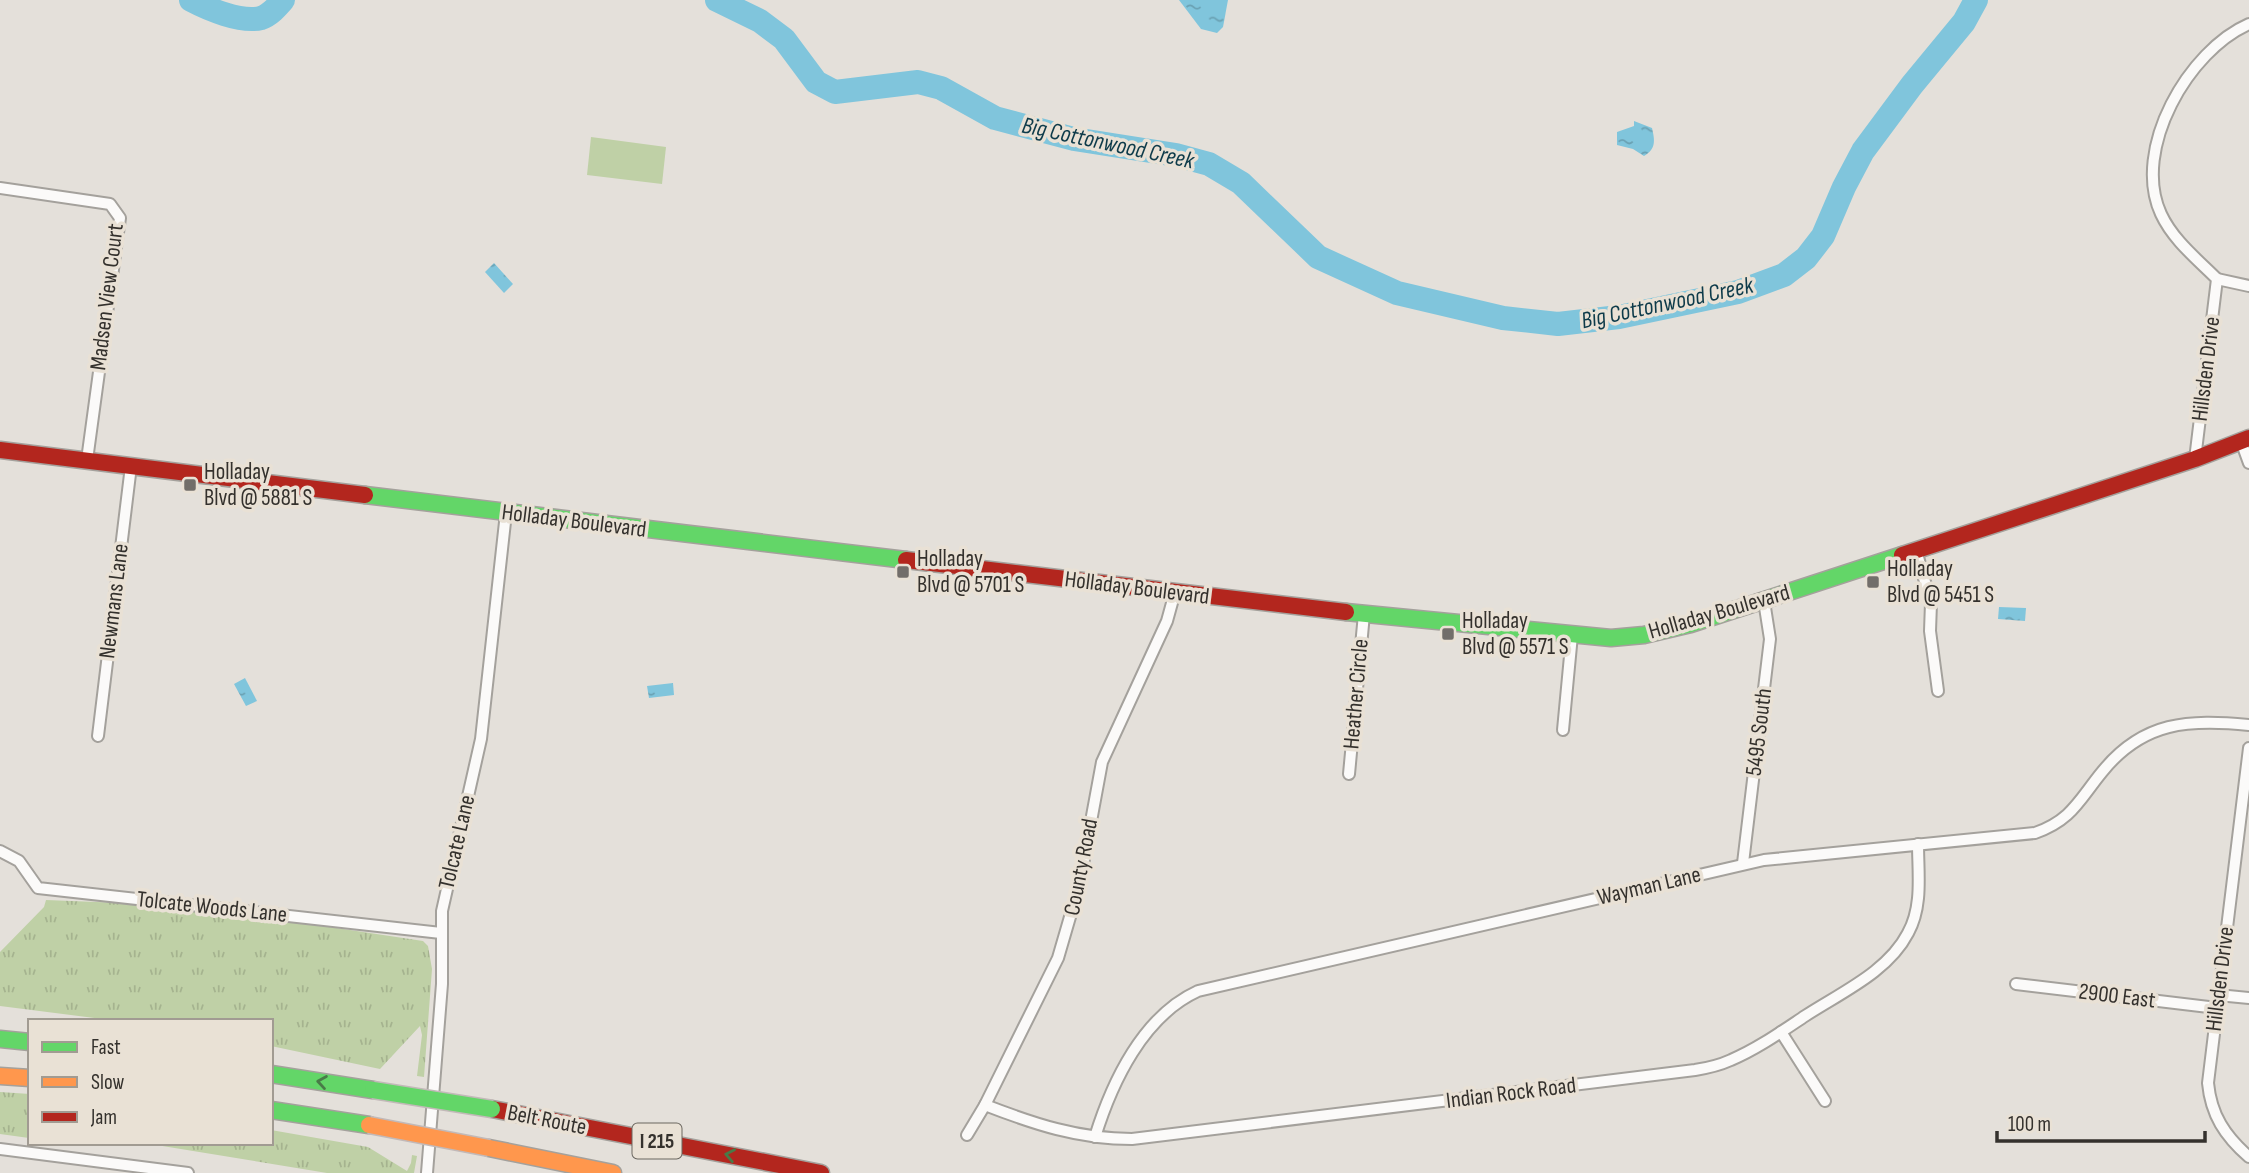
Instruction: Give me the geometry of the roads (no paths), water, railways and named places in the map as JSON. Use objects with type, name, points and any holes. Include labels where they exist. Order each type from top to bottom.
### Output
[{"type":"main road","name":"Holladay Boulevard","points":[[0,450],[1175,592],[1611,638],[1644,635],[1692,624],[2195,459],[2245,440]]},
{"type":"main road","points":[[0,1039],[28,1042]]},
{"type":"main road","name":"Belt Route","points":[[273,1074],[492,1109],[821,1173]]},
{"type":"main road","points":[[0,1076],[28,1078]]},
{"type":"main road","name":"Belt Route","points":[[273,1110],[369,1125],[613,1173]]},
{"type":"street","points":[[2249,24],[2215,45],[2190,71],[2160,130],[2153,162],[2154,189],[2159,211],[2168,227],[2217,279],[2249,286]]},
{"type":"street","name":"Madsen View Court","points":[[0,188],[97,201],[110,205],[120,218],[87,460]]},
{"type":"street","name":"Hillsden Drive","points":[[2195,459],[2217,279]]},
{"type":"street","name":"Hillsden Drive","points":[[2245,440],[2249,464]]},
{"type":"street","name":"Newmans Lane","points":[[97,736],[131,466]]},
{"type":"street","name":"Tolcate Lane","points":[[427,1173],[442,984],[440,933],[446,887],[481,739],[506,513]]},
{"type":"street","points":[[1916,550],[1930,595],[1930,631],[1938,691]]},
{"type":"street","name":"County Road","points":[[967,1135],[985,1105],[1058,958],[1079,886],[1102,762],[1167,621],[1175,592]]},
{"type":"street","name":"5495 South","points":[[1743,863],[1770,639],[1765,601]]},
{"type":"street","name":"Heather Circle","points":[[1349,774],[1364,614]]},
{"type":"street","points":[[1563,730],[1572,635]]},
{"type":"street","name":"Wayman Lane","points":[[1095,1137],[1111,1094],[1147,1030],[1165,1011],[1198,991],[1743,863],[2025,835],[2046,829],[2066,817],[2075,809],[2101,772],[2123,750],[2148,734],[2169,726],[2192,722],[2249,725]]},
{"type":"street","name":"Hillsden Drive","points":[[2249,748],[2209,1071],[2210,1094],[2216,1117],[2222,1129],[2249,1157]]},
{"type":"street","name":"Indian Rock Road","points":[[985,1105],[1053,1130],[1095,1137],[1132,1139],[1695,1070],[1730,1061],[1781,1032],[1869,975],[1902,943],[1909,932],[1917,908],[1918,844]]},
{"type":"street","name":"Tolcate Woods Lane","points":[[0,851],[19,861],[38,888],[440,933]]},
{"type":"street","name":"2900 East","points":[[2016,984],[2217,1008]]},
{"type":"street","points":[[2218,995],[2249,998]]},
{"type":"street","points":[[1781,1032],[1825,1101]]},
{"type":"street","points":[[0,1149],[188,1173]]},
{"type":"water","points":[[1179,0],[1228,0],[1223,27],[1217,33],[1201,29]]},
{"type":"water","points":[[1634,121],[1652,128],[1654,144],[1644,156],[1633,149],[1617,145],[1617,132],[1634,126]]},
{"type":"water","points":[[494,263],[513,284],[504,293],[485,272]]},
{"type":"water","points":[[1999,607],[2026,608],[2025,621],[1998,619]]},
{"type":"water","points":[[245,678],[257,701],[246,706],[234,684]]},
{"type":"water","points":[[673,683],[674,695],[649,698],[647,686]]},
{"type":"waterway","name":"Big Cottonwood Creek","points":[[191,0],[244,19],[261,18],[283,0]]},
{"type":"waterway","name":"Big Cottonwood Creek","points":[[717,0],[760,21],[784,39],[816,82],[835,92],[918,82],[941,88],[995,118],[1074,139],[1176,155],[1209,164],[1241,183],[1318,257],[1397,293],[1503,318],[1558,324],[1619,317],[1738,292],[1784,275],[1806,258],[1823,236],[1863,151],[1912,85],[1964,22],[1976,0]]},
{"type":"place","name":"Holladay Blvd @ 5881 S","points":[[190,485]]},
{"type":"place","name":"Holladay Blvd @ 5701 S","points":[[903,572]]},
{"type":"place","name":"Holladay Blvd @ 5451 S","points":[[1873,582]]},
{"type":"place","name":"Holladay Blvd @ 5571 S","points":[[1448,634]]}]
